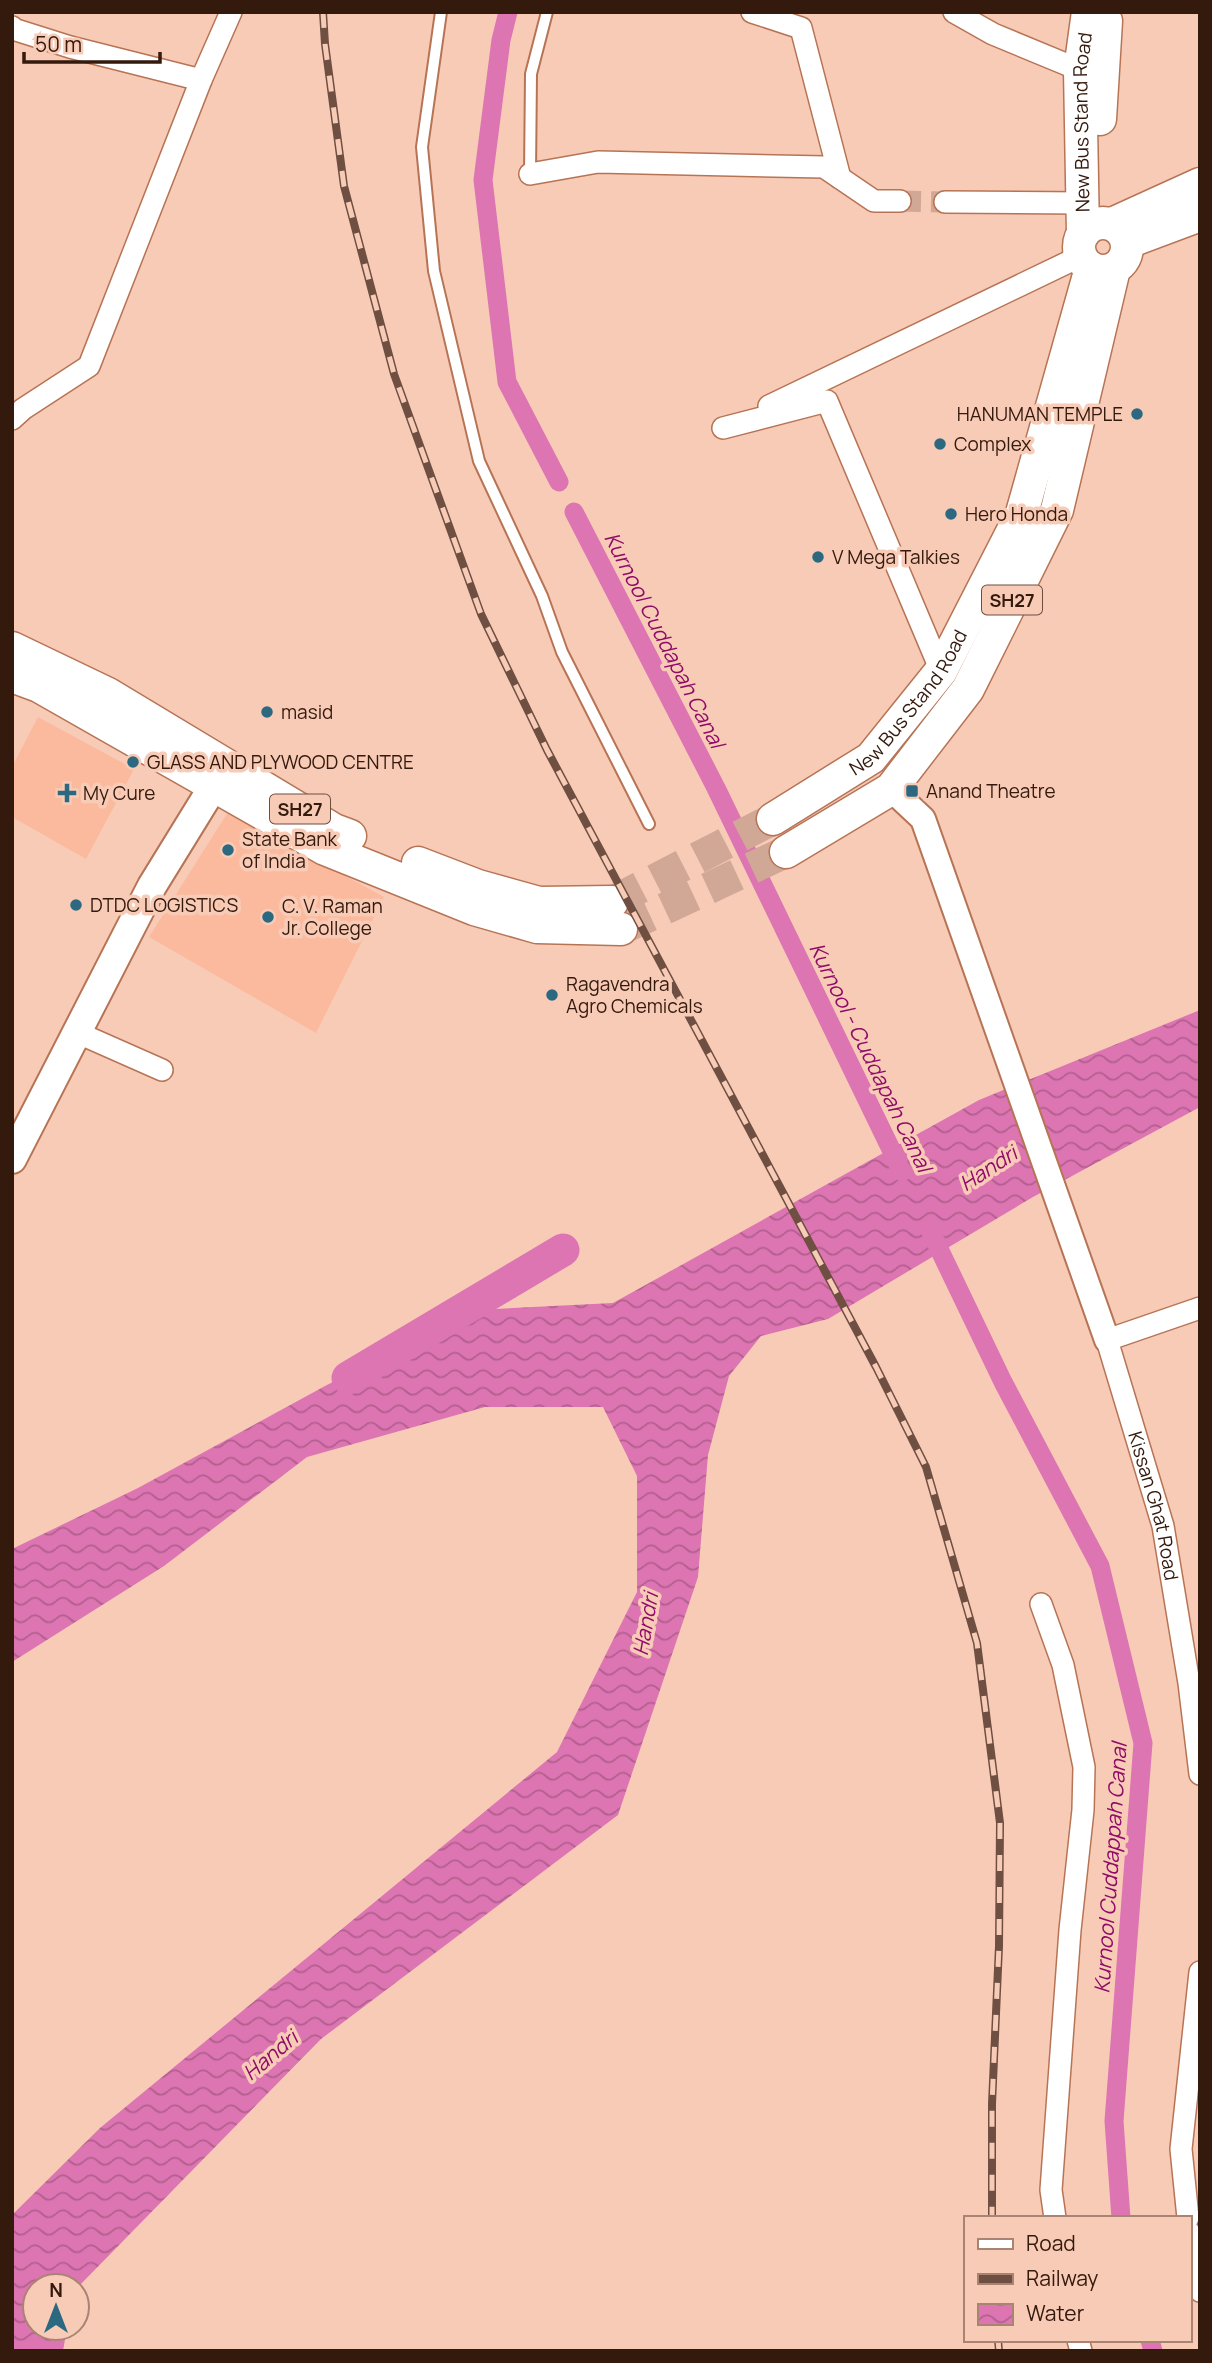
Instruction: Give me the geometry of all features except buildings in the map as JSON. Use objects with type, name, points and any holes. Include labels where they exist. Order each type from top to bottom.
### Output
[{"type":"main road","name":"New Bus Stand Road","points":[[773,819],[871,758],[941,671],[1022,513],[1099,240],[1080,70],[1088,12]]},
{"type":"main road","name":"New Bus Stand Road","points":[[786,852],[891,789],[968,689],[1057,510],[1099,240],[1100,111],[1107,12]]},
{"type":"main road","points":[[1099,240],[1200,184]]},
{"type":"main road","points":[[1099,240],[1200,215]]},
{"type":"main road","name":"SH27","points":[[12,648],[108,694],[221,777]]},
{"type":"main road","name":"SH27","points":[[12,676],[39,686],[334,830],[478,886],[539,903],[616,916]]},
{"type":"main road","points":[[12,1158],[152,886],[221,777]]},
{"type":"street","points":[[12,419],[89,366],[201,80],[231,12]]},
{"type":"street","points":[[752,12],[801,28],[846,182]]},
{"type":"street","points":[[954,12],[993,34],[1080,70]]},
{"type":"street","points":[[12,27],[70,47],[201,80]]},
{"type":"street","points":[[530,174],[598,162],[824,167],[874,201],[900,201]]},
{"type":"street","points":[[945,202],[1099,240]]},
{"type":"street","points":[[941,671],[827,401],[723,428],[1099,240]]},
{"type":"street","points":[[891,789],[923,819],[1107,1340],[1200,1308]]},
{"type":"street","points":[[76,1032],[162,1070]]},
{"type":"street","name":"Kissan Ghat Road","points":[[1107,1340],[1163,1526],[1189,1683],[1200,1774]]},
{"type":"street","points":[[1041,1604],[1063,1665],[1084,1767],[1083,1810],[1070,1930],[1051,2190],[1055,2216]]},
{"type":"street","points":[[1188,2216],[1181,2148],[1200,1972]]},
{"type":"street","points":[[1191,2252],[1200,2291]]},
{"type":"lane","points":[[441,12],[422,147],[434,271],[479,461],[542,596],[562,652],[649,824]]},
{"type":"lane","points":[[530,174],[531,74],[547,12]]},
{"type":"shaded area","name":"My Cure","points":[[38,717],[134,769],[86,859],[12,817],[12,767]]},
{"type":"shaded area","name":"C. V. Raman Jr. College","points":[[228,812],[384,897],[316,1033],[149,937]]},
{"type":"water","name":"Handri","points":[[1200,1010],[1200,1107],[1033,1197],[828,1319],[761,1336],[729,1376],[708,1455],[698,1577],[618,1815],[321,2039],[91,2274],[21,2272],[21,2342],[65,2342],[63,2351],[12,2351],[12,2215],[100,2128],[557,1752],[637,1592],[637,1476],[603,1407],[485,1407],[307,1457],[164,1566],[12,1662],[12,1549],[138,1488],[325,1386],[475,1310],[613,1303],[979,1100]]},
{"type":"waterway","name":"Kurnool Cuddapah Canal","points":[[508,12],[501,40],[483,180],[507,382],[559,482]]},
{"type":"waterway","name":"Kurnool - Cuddapah Canal","points":[[574,512],[716,788],[902,1172]]},
{"type":"waterway","name":"Kurnool Cuddappah Canal","points":[[930,1230],[1003,1382],[1100,1566],[1143,1743],[1114,2121],[1121,2216]]},
{"type":"waterway","points":[[348,1378],[563,1250]]},
{"type":"waterway","name":"Kurnool Cuddappah Canal","points":[[1151,2342],[1153,2351]]},
{"type":"tunnel","points":[[900,201],[945,202]]},
{"type":"tunnel","points":[[612,902],[773,819]]},
{"type":"tunnel","points":[[621,929],[786,852]]},
{"type":"railway","points":[[323,12],[344,186],[394,374],[481,614],[547,750],[876,1367],[926,1467],[977,1643],[1000,1823],[999,1946],[992,2104],[992,2216]]},
{"type":"railway","points":[[998,2342],[999,2351]]},
{"type":"place","name":"HANUMAN TEMPLE","points":[[1137,414]]},
{"type":"place","name":"Complex","points":[[940,444]]},
{"type":"place","name":"Hero Honda","points":[[951,514]]},
{"type":"place","name":"V Mega Talkies","points":[[818,557]]},
{"type":"place","name":"masid","points":[[267,712]]},
{"type":"place","name":"GLASS AND PLYWOOD CENTRE","points":[[133,762]]},
{"type":"place","name":"Anand Theatre","points":[[912,791]]},
{"type":"place","name":"My Cure","points":[[67,793]]},
{"type":"place","name":"State Bank of India","points":[[228,850]]},
{"type":"place","name":"DTDC LOGISTICS","points":[[76,905]]},
{"type":"place","name":"C. V. Raman Jr. College","points":[[268,917]]},
{"type":"place","name":"Ragavendra Agro Chemicals","points":[[552,995]]}]
